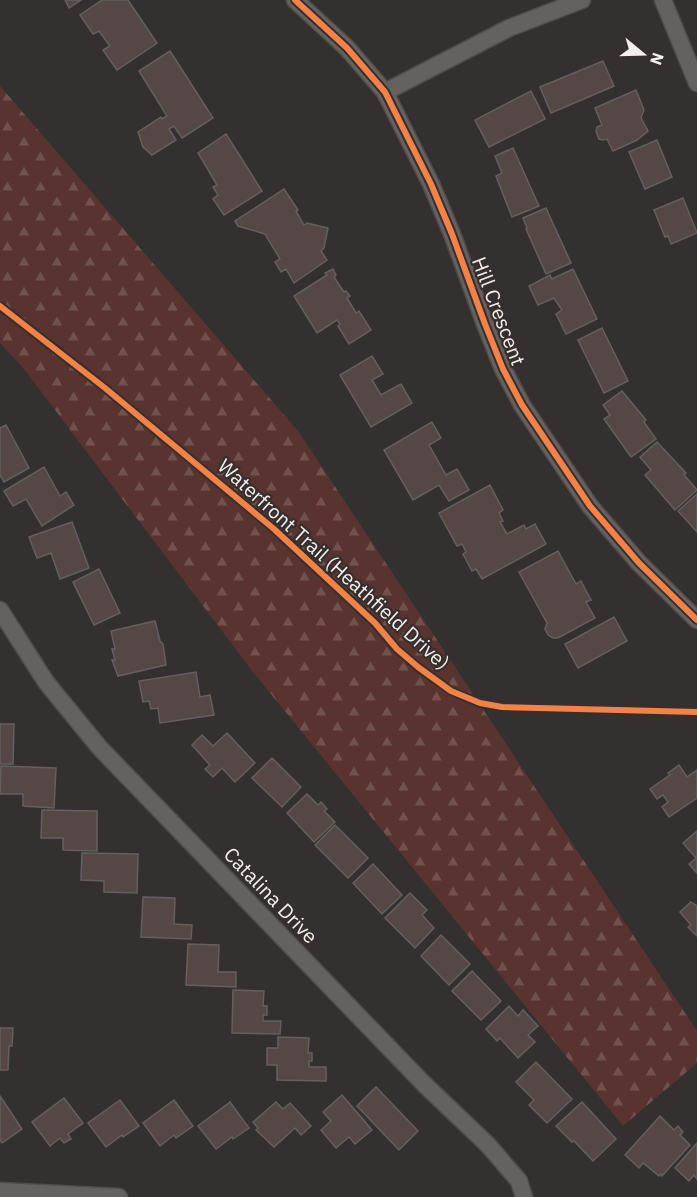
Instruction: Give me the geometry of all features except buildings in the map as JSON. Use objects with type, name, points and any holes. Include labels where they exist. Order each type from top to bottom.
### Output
[{"type":"street","name":"Hill Crescent","points":[[295,0],[347,48],[385,92],[431,184],[488,333],[503,369],[522,405],[590,506],[639,563],[697,620]]},
{"type":"street","points":[[385,92],[509,28],[582,0]]},
{"type":"street","points":[[663,0],[697,83]]},
{"type":"street","name":"Catalina Drive","points":[[0,610],[46,682],[99,747],[416,1075],[488,1145],[519,1181],[524,1197]]},
{"type":"street","points":[[0,1191],[119,1197]]},
{"type":"green space","points":[[0,86],[298,431],[697,1031],[697,1063],[623,1126],[253,672],[24,369],[0,343]]},
{"type":"cycle path","points":[[295,0],[347,48],[385,92],[431,184],[503,369],[522,405],[590,506],[639,563],[697,620]]},
{"type":"cycle path","name":"Waterfront Trail (Heathfield Drive)","points":[[0,306],[105,388],[274,529],[375,623],[397,649],[451,691],[480,703],[502,707],[697,712]]}]
